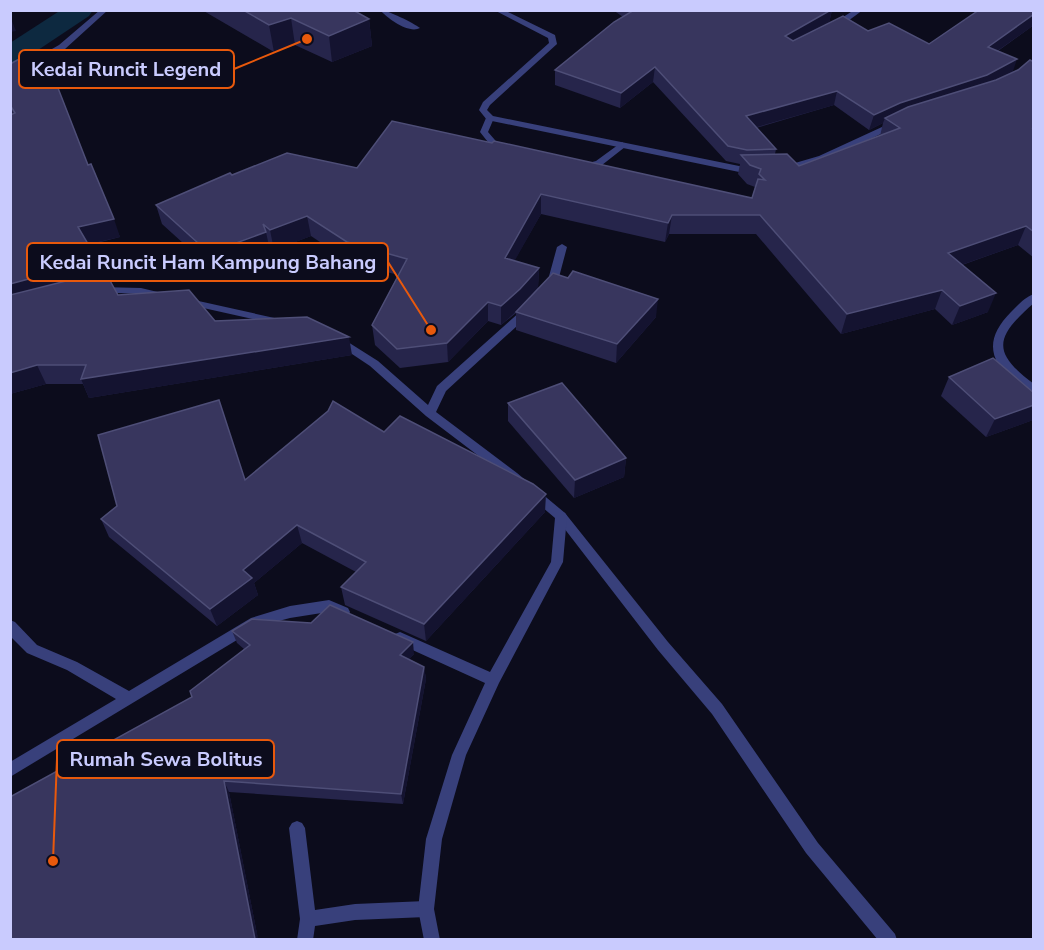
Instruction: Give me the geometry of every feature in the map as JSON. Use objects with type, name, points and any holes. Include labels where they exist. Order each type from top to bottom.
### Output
[{"type":"street","points":[[10,78],[62,47],[105,10]]},
{"type":"street","points":[[383,10],[394,19],[416,28]]},
{"type":"street","points":[[497,10],[552,37],[553,44],[486,104],[483,111],[490,118],[744,170],[763,169]]},
{"type":"street","points":[[825,32],[860,10]]},
{"type":"street","points":[[490,118],[484,132],[498,149],[509,151]]},
{"type":"street","points":[[773,169],[822,158],[909,118]]},
{"type":"street","points":[[567,164],[579,166],[599,164],[622,145]]},
{"type":"street","points":[[430,413],[441,389],[536,300],[553,281],[562,247]]},
{"type":"street","points":[[82,293],[102,290],[141,291],[296,327]]},
{"type":"street","points":[[1034,297],[1003,326],[997,344],[1003,363],[1034,390]]},
{"type":"street","points":[[326,336],[375,363],[430,413],[527,485],[561,516],[663,646],[717,709],[812,848],[889,939]]},
{"type":"street","points":[[432,939],[426,909],[434,838],[459,755],[494,680],[557,561],[561,516]]},
{"type":"street","points":[[10,770],[256,622],[290,612],[329,606],[357,619]]},
{"type":"street","points":[[10,626],[33,649],[72,666],[130,699]]},
{"type":"street","points":[[385,632],[494,680]]},
{"type":"street","points":[[297,828],[308,919],[305,939]]},
{"type":"street","points":[[308,919],[355,912],[426,909]]},
{"type":"building","points":[[243,10],[353,10],[369,19],[329,36],[291,18],[269,25]]},
{"type":"building","points":[[634,10],[831,10],[785,36],[793,41],[843,16],[868,31],[889,23],[929,44],[979,10],[1034,10],[1034,14],[988,47],[1017,59],[987,75],[900,103],[874,115],[837,91],[746,116],[776,149],[747,150],[728,146],[655,67],[621,93],[555,70],[614,22]]},
{"type":"building","points":[[34,51],[58,88],[88,165],[91,164],[114,219],[78,227],[101,266],[66,269],[10,284],[10,115],[15,113],[10,105],[10,64]]},
{"type":"building","points":[[1030,60],[1034,62],[1034,128],[1032,128],[1034,129],[1034,232],[1026,226],[948,253],[996,293],[960,306],[942,290],[847,314],[760,215],[672,215],[668,223],[541,194],[505,258],[539,268],[520,289],[501,306],[488,302],[447,343],[397,349],[372,325],[407,259],[347,242],[307,216],[270,230],[263,224],[266,232],[209,253],[156,205],[230,173],[232,175],[287,153],[357,168],[392,121],[752,198],[758,179],[765,180],[759,174],[761,169],[750,165],[741,155],[787,154],[799,166],[900,128],[885,118],[908,107],[996,80],[1018,70]]},
{"type":"building","points":[[573,271],[658,299],[617,344],[516,312],[553,273],[568,278]]},
{"type":"building","points":[[108,277],[118,295],[189,290],[215,321],[307,317],[349,337],[81,379],[86,365],[37,365],[10,373],[10,295],[66,281]]},
{"type":"building","points":[[993,358],[1034,393],[1034,405],[995,419],[949,377]]},
{"type":"building","points":[[562,383],[626,458],[575,480],[508,403]]},
{"type":"building","points":[[219,400],[245,480],[328,411],[333,401],[384,432],[400,416],[533,484],[546,494],[424,624],[341,587],[366,562],[297,525],[243,570],[252,578],[210,609],[101,519],[117,506],[98,435]]},
{"type":"building","points":[[330,605],[413,642],[400,655],[424,667],[401,794],[224,781],[255,939],[10,939],[10,797],[192,697],[190,691],[250,645],[232,631],[252,619],[311,623]]},
{"type":"waterway","points":[[10,56],[80,10]]},
{"type":"place","name":"Kedai Runcit Legend","points":[[307,39]]},
{"type":"place","name":"Kedai Runcit Ham Kampung Bahang","points":[[431,330]]},
{"type":"place","name":"Rumah Sewa Bolitus","points":[[53,861]]}]
